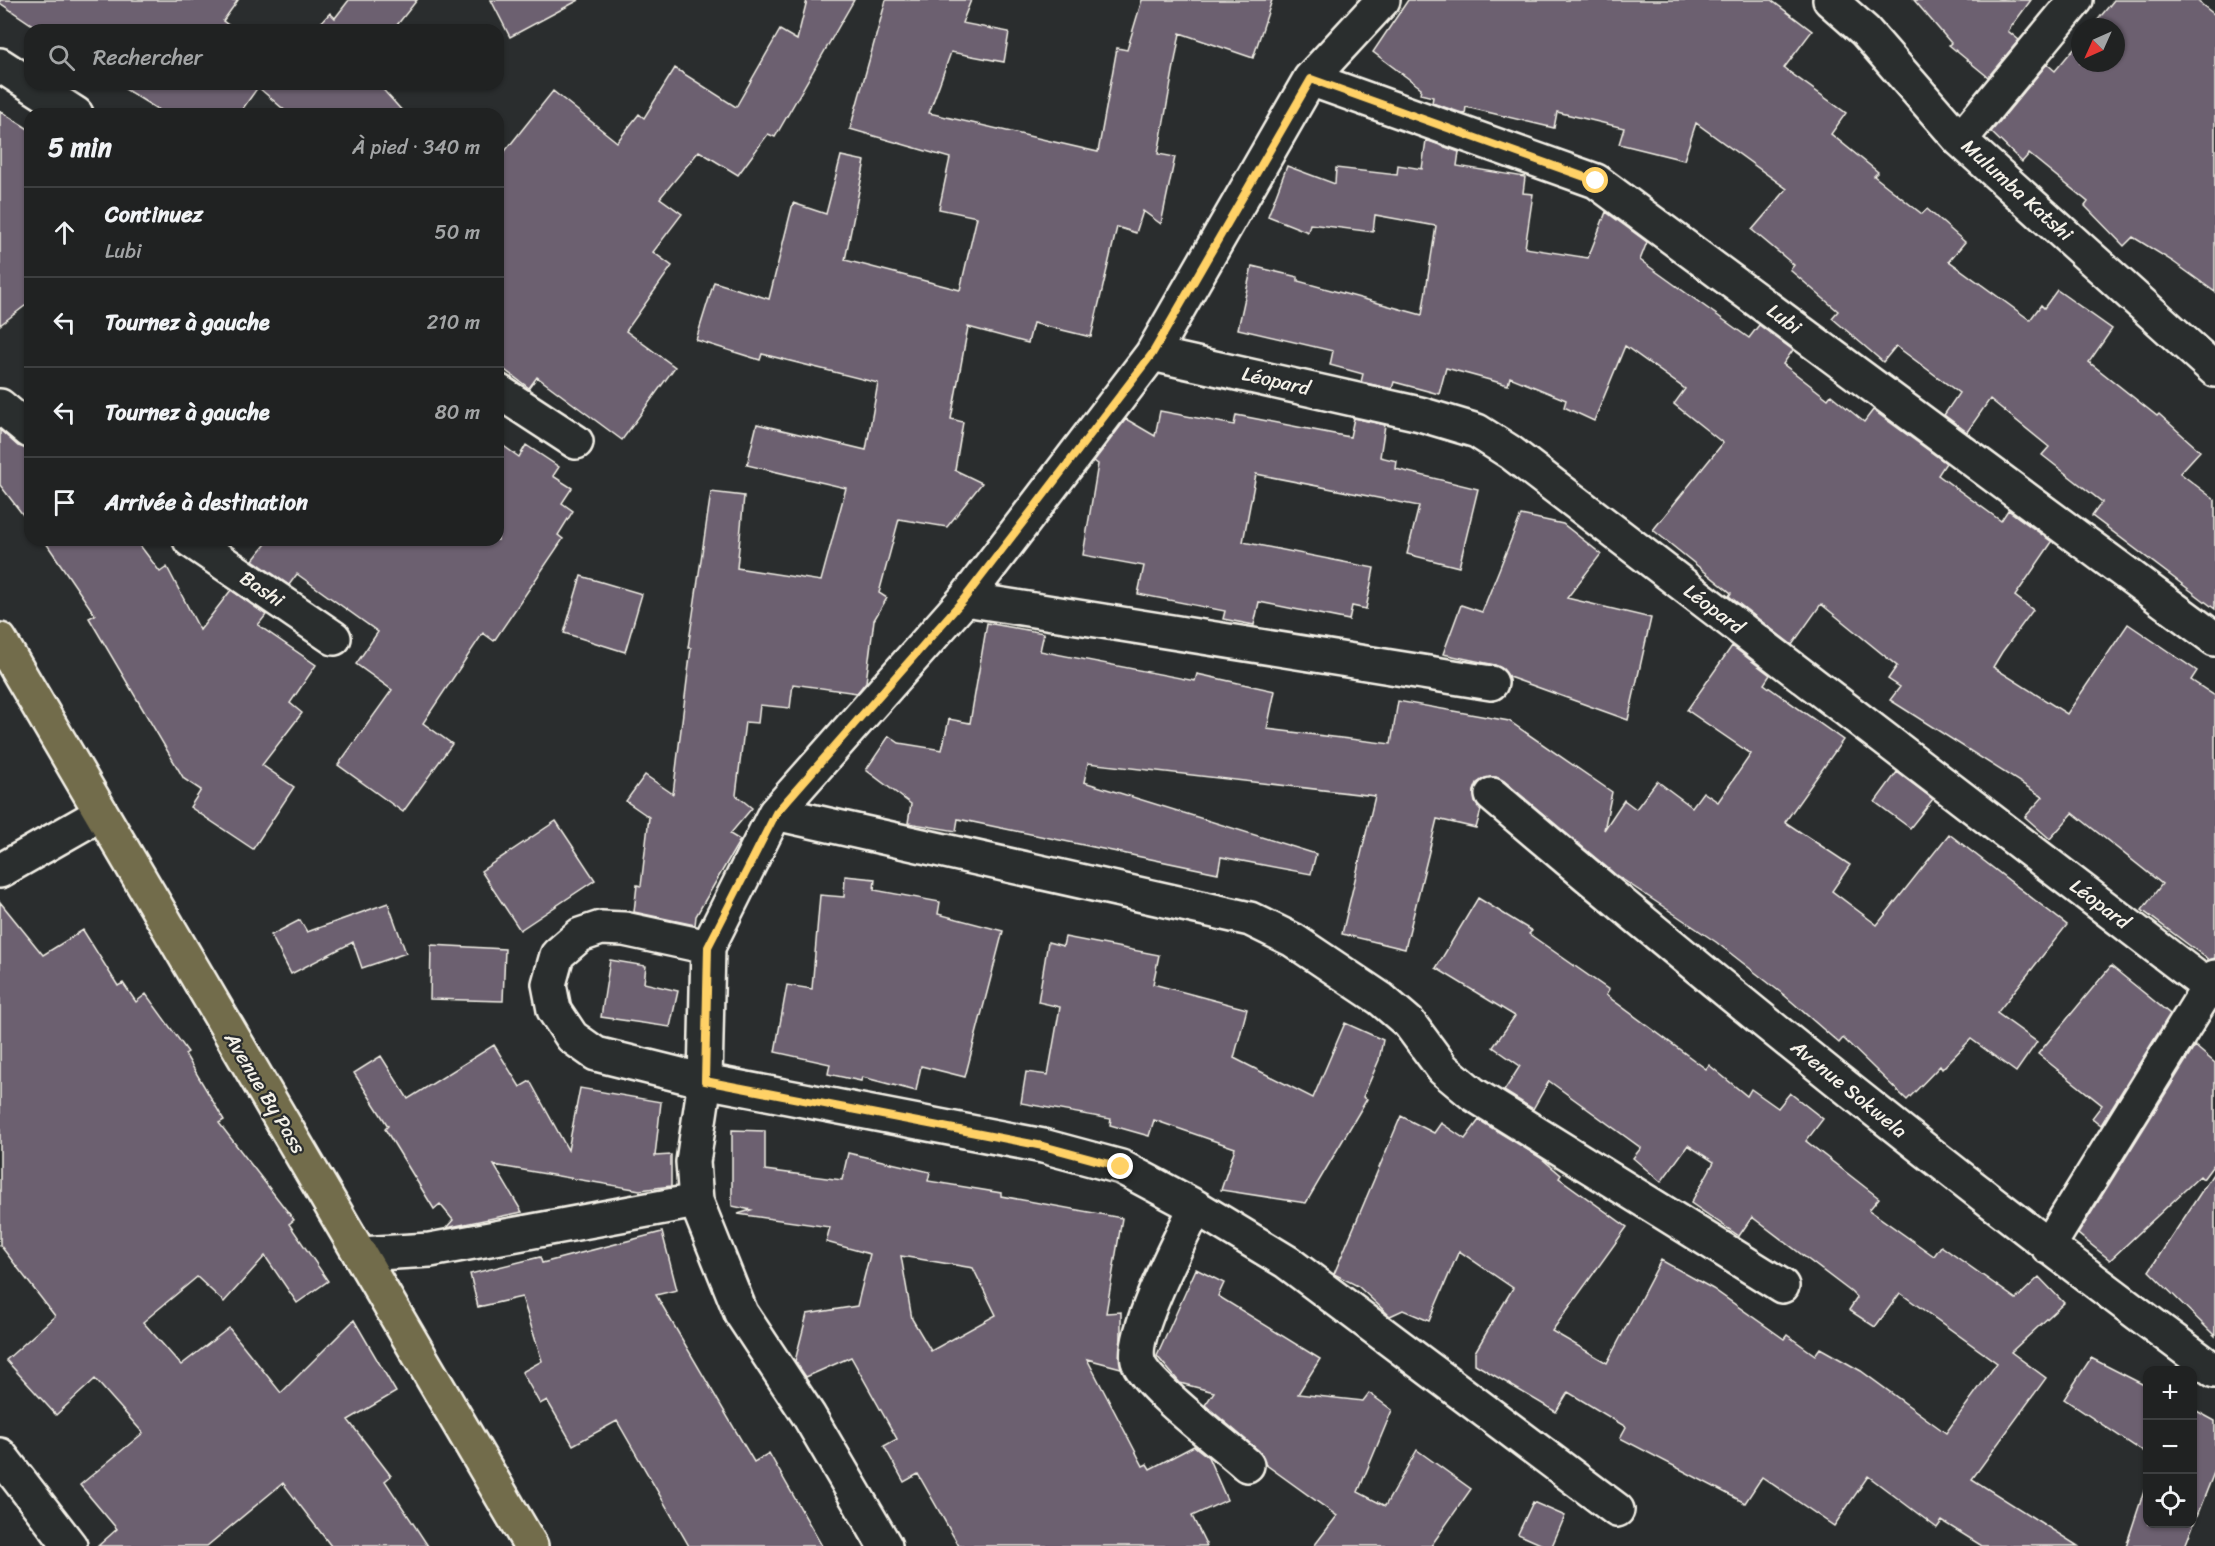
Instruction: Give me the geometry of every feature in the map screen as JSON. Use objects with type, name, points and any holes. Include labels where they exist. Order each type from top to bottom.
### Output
[{"type":"highway","name":"Avenue By Pass","points":[[0,640],[531,1546]]},
{"type":"street","points":[[885,1546],[809,1416],[741,1313],[696,1202],[693,1162],[705,1081],[708,947],[776,813],[964,599],[1152,354],[1311,79],[1383,0]]},
{"type":"street","name":"Mulumba Katshi","points":[[1830,0],[1865,31],[1960,140],[2215,370]]},
{"type":"street","points":[[1960,140],[2076,0]]},
{"type":"street","points":[[0,65],[24,80]]},
{"type":"street","name":"Lubi","points":[[1311,79],[1596,181],[2215,639]]},
{"type":"street","points":[[39,90],[67,108]]},
{"type":"street","name":"Léopard","points":[[1152,354],[1420,414],[1477,431],[1519,459],[2213,985]]},
{"type":"street","points":[[504,395],[576,442]]},
{"type":"street","points":[[0,406],[24,426]]},
{"type":"street","name":"Bashi","points":[[199,546],[334,638]]},
{"type":"street","points":[[964,599],[1491,682]]},
{"type":"street","name":"Avenue Sokwela","points":[[1492,795],[1883,1118],[2048,1248],[2215,1371]]},
{"type":"street","points":[[0,871],[100,813]]},
{"type":"street","points":[[776,813],[1250,920],[1293,940],[1381,999],[1409,1023],[1443,1069],[1473,1094],[1782,1286]]},
{"type":"street","points":[[708,947],[624,928],[601,928],[580,935],[556,956],[549,984],[554,1010],[572,1037],[596,1054],[705,1081],[1043,1146],[1121,1167],[1196,1207],[1287,1262],[1617,1510]]},
{"type":"street","points":[[2048,1248],[2213,985]]},
{"type":"street","points":[[360,1254],[430,1250],[696,1202]]},
{"type":"street","points":[[1196,1207],[1151,1304],[1140,1337],[1138,1361],[1153,1383],[1247,1465]]},
{"type":"street","points":[[0,1455],[70,1546]]},
{"type":"building","points":[[0,0],[238,0],[223,21],[227,24],[31,24],[0,3]]},
{"type":"building","points":[[349,0],[417,0],[398,24],[320,24],[330,13],[335,18]]},
{"type":"building","points":[[491,0],[579,0],[510,37]]},
{"type":"building","points":[[807,0],[854,0],[775,137],[768,134],[738,175],[699,151],[660,198],[682,214],[653,252],[672,266],[626,331],[675,367],[622,440],[537,377],[529,388],[504,369],[504,152],[553,91],[617,142],[639,114],[644,118],[675,68],[736,107],[780,30],[797,40]]},
{"type":"building","points":[[886,0],[971,0],[962,23],[1009,32],[1004,62],[951,52],[929,113],[1098,152],[1117,48],[1127,50],[1142,0],[1272,0],[1253,58],[1180,33],[1158,154],[1175,157],[1161,224],[1143,211],[1136,233],[1117,227],[1091,337],[1033,323],[1028,343],[968,327],[951,419],[963,422],[955,470],[982,483],[947,527],[899,519],[879,593],[887,598],[874,620],[866,682],[857,693],[793,684],[790,708],[760,705],[758,723],[745,722],[736,795],[752,808],[730,834],[740,840],[696,916],[695,925],[634,912],[637,885],[641,886],[649,817],[626,801],[645,775],[673,794],[691,648],[688,648],[711,492],[744,496],[737,568],[821,581],[846,488],[747,465],[757,424],[866,450],[878,383],[762,354],[760,360],[696,340],[714,282],[769,299],[793,203],[826,214],[841,156],[865,161],[845,260],[960,290],[977,217],[939,209],[950,158],[850,129]]},
{"type":"building","points":[[1408,0],[1771,0],[1812,31],[1784,68],[1846,113],[1831,134],[1878,172],[1874,176],[1922,214],[1927,209],[1965,242],[1949,261],[2030,320],[2041,305],[2044,308],[2057,290],[2112,329],[2089,362],[2157,416],[2159,414],[2200,451],[2180,473],[2215,500],[2215,609],[2092,516],[2102,502],[2042,455],[2049,447],[1990,399],[1967,432],[1944,415],[1959,393],[1896,346],[1883,362],[1832,318],[1838,311],[1790,270],[1794,265],[1752,230],[1787,189],[1696,123],[1684,160],[1619,144],[1624,128],[1557,112],[1554,128],[1466,107],[1465,114],[1432,103],[1433,97],[1420,94],[1421,88],[1373,52]]},
{"type":"building","points":[[1914,0],[2031,0],[2008,31],[2019,40],[1988,77],[1949,45],[1951,43]]},
{"type":"building","points":[[2114,0],[2196,0],[2215,15],[2215,292],[2133,237],[2124,246],[2085,206],[2088,202],[2029,154],[2022,162],[1991,132],[2047,64],[2055,71],[2071,52],[2071,72],[2125,72],[2125,18],[2099,18]]},
{"type":"building","points":[[127,90],[256,90],[243,108],[155,108]]},
{"type":"building","points":[[261,90],[383,90],[400,108],[282,108]]},
{"type":"building","points":[[0,111],[24,126],[24,307],[0,325]]},
{"type":"building","points":[[1426,140],[1459,152],[1457,166],[1525,177],[1523,193],[1533,194],[1525,248],[1588,258],[1606,212],[1647,242],[1640,260],[1749,338],[1759,325],[1793,350],[1783,364],[1828,399],[1831,395],[1864,422],[1873,410],[1946,463],[1938,475],[2001,521],[2008,510],[2052,542],[2015,596],[2033,610],[1993,667],[2067,714],[2128,624],[2197,671],[2191,680],[2215,696],[2215,958],[2209,960],[2142,910],[2162,884],[2073,813],[2050,839],[2025,817],[2043,797],[1890,700],[1900,687],[1888,679],[1897,666],[1821,604],[1792,645],[1729,596],[1731,593],[1653,530],[1723,443],[1674,404],[1685,389],[1625,346],[1594,421],[1564,407],[1566,400],[1510,377],[1508,385],[1446,368],[1439,394],[1394,382],[1392,389],[1361,382],[1363,374],[1330,365],[1333,351],[1238,329],[1252,266],[1298,277],[1298,281],[1422,315],[1436,226],[1375,215],[1373,232],[1310,224],[1308,232],[1268,216],[1287,166],[1335,184],[1336,168],[1397,175],[1398,165],[1422,169]]},
{"type":"building","points":[[1160,411],[1234,425],[1236,415],[1350,437],[1354,418],[1385,425],[1380,457],[1397,461],[1396,469],[1478,489],[1459,567],[1407,554],[1419,506],[1256,474],[1243,542],[1374,568],[1366,609],[1352,606],[1349,620],[1259,602],[1254,625],[1223,619],[1225,611],[1138,594],[1144,566],[1083,555],[1098,464],[1094,461],[1126,419],[1155,436]]},
{"type":"building","points":[[0,430],[18,446],[24,448],[24,516],[0,485]]},
{"type":"building","points":[[526,445],[559,467],[553,476],[572,488],[562,503],[573,511],[558,535],[563,539],[494,641],[483,633],[423,723],[452,744],[403,812],[338,765],[392,690],[356,664],[378,632],[297,574],[289,585],[253,560],[264,546],[504,546],[504,446],[519,457]]},
{"type":"building","points":[[1521,515],[1563,524],[1601,554],[1567,598],[1651,618],[1628,720],[1509,677],[1503,669],[1495,665],[1443,654],[1461,605],[1482,612]]},
{"type":"building","points":[[48,546],[140,546],[160,572],[167,567],[200,630],[231,590],[266,615],[258,625],[316,665],[290,703],[302,713],[262,765],[294,787],[253,849],[190,807],[201,790],[184,779],[89,618],[95,615]]},
{"type":"building","points":[[581,576],[642,594],[625,652],[564,633]]},
{"type":"building","points":[[987,623],[1044,633],[1040,651],[1195,681],[1197,674],[1275,691],[1267,729],[1391,744],[1398,701],[1509,721],[1612,792],[1604,830],[1624,800],[1636,809],[1657,781],[1692,807],[1703,792],[1718,802],[1751,754],[1687,710],[1732,646],[1770,675],[1764,684],[1843,740],[1785,822],[1850,865],[1832,891],[1877,925],[1949,834],[2067,925],[1997,1013],[2037,1042],[2016,1072],[1971,1039],[1942,1069],[1940,1066],[1907,1100],[1843,1038],[1839,1043],[1784,995],[1716,942],[1616,875],[1504,781],[1496,777],[1485,778],[1477,783],[1474,791],[1475,802],[1481,810],[1476,828],[1437,819],[1405,949],[1342,934],[1375,796],[1088,763],[1084,782],[1316,854],[1311,874],[1221,857],[1218,873],[958,819],[956,831],[908,823],[911,804],[866,770],[889,736],[899,743],[942,750],[949,719],[970,723]]},
{"type":"building","points":[[1897,772],[1933,799],[1910,828],[1875,802]]},
{"type":"building","points":[[556,821],[595,880],[520,930],[481,871]]},
{"type":"building","points":[[845,876],[875,879],[874,890],[940,902],[938,914],[1003,931],[965,1077],[921,1066],[916,1091],[862,1077],[861,1081],[828,1074],[830,1064],[775,1052],[787,985],[812,989],[820,895],[844,897]]},
{"type":"building","points":[[1478,898],[1532,931],[1529,934],[1609,990],[1606,995],[1706,1069],[1709,1065],[1747,1096],[1751,1089],[1778,1108],[1790,1093],[1823,1119],[1806,1141],[1879,1198],[1869,1210],[1934,1256],[1941,1246],[2016,1299],[2039,1277],[2064,1303],[2011,1352],[2046,1378],[1972,1479],[2078,1546],[1982,1546],[1942,1521],[1937,1528],[1868,1476],[1834,1526],[1762,1477],[1745,1503],[1620,1438],[1626,1427],[1568,1392],[1556,1412],[1475,1364],[1475,1352],[1513,1288],[1459,1251],[1429,1321],[1403,1310],[1390,1316],[1358,1286],[1334,1274],[1401,1116],[1434,1133],[1441,1123],[1465,1139],[1479,1120],[1541,1158],[1561,1175],[1559,1178],[1627,1227],[1552,1331],[1607,1363],[1661,1260],[1713,1289],[1784,1339],[1787,1335],[1815,1355],[1820,1348],[1861,1371],[1946,1433],[1997,1363],[1900,1293],[1875,1327],[1849,1310],[1857,1298],[1851,1292],[1752,1217],[1739,1236],[1691,1203],[1714,1162],[1688,1145],[1661,1182],[1633,1158],[1641,1148],[1549,1081],[1533,1109],[1504,1091],[1520,1066],[1493,1047],[1515,1016],[1436,968]]},
{"type":"building","points":[[0,902],[43,955],[83,930],[118,986],[123,983],[136,1002],[146,994],[188,1052],[185,1054],[224,1120],[219,1123],[294,1220],[289,1224],[328,1281],[297,1303],[265,1256],[224,1302],[197,1277],[143,1322],[181,1365],[229,1328],[281,1393],[354,1320],[396,1392],[348,1420],[391,1476],[385,1481],[428,1546],[331,1546],[283,1483],[207,1546],[98,1546],[117,1529],[80,1485],[143,1433],[95,1379],[56,1415],[6,1360],[55,1316],[0,1245]]},
{"type":"building","points":[[388,903],[406,953],[362,968],[353,942],[291,974],[271,935],[300,920],[307,932]]},
{"type":"building","points":[[1065,937],[1159,955],[1153,984],[1247,1009],[1234,1058],[1313,1098],[1345,1023],[1383,1040],[1379,1060],[1363,1097],[1367,1099],[1306,1203],[1221,1190],[1235,1148],[1154,1120],[1149,1136],[1110,1125],[1111,1119],[1021,1103],[1026,1072],[1048,1075],[1060,1007],[1038,1002],[1048,942],[1063,946]]},
{"type":"building","points":[[431,945],[505,949],[503,1001],[430,999]]},
{"type":"building","points":[[610,960],[646,966],[644,983],[678,991],[670,1027],[601,1017]]},
{"type":"building","points":[[2111,966],[2170,1014],[2101,1125],[2092,1118],[2102,1105],[2038,1054]]},
{"type":"building","points":[[494,1045],[520,1087],[530,1081],[568,1150],[580,1088],[661,1102],[655,1156],[671,1155],[671,1186],[640,1190],[494,1165],[522,1212],[446,1228],[453,1220],[440,1204],[434,1209],[385,1129],[388,1126],[354,1073],[381,1056],[408,1099]]},
{"type":"building","points":[[2195,1046],[2215,1063],[2215,1163],[2203,1179],[2200,1176],[2110,1260],[2078,1234]]},
{"type":"building","points":[[732,1130],[765,1131],[765,1170],[842,1180],[848,1153],[930,1172],[928,1181],[1001,1193],[1001,1196],[1122,1218],[1106,1313],[1121,1312],[1121,1368],[1087,1359],[1143,1466],[1147,1464],[1150,1469],[1194,1446],[1208,1457],[1227,1500],[1192,1516],[1207,1546],[959,1546],[918,1474],[904,1482],[884,1446],[897,1439],[851,1357],[806,1377],[795,1361],[807,1314],[857,1306],[870,1254],[826,1242],[830,1227],[738,1214],[751,1210],[732,1206]],"holes":[[[901,1256],[973,1268],[996,1315],[931,1351],[912,1319]]]},
{"type":"building","points":[[2215,1171],[2215,1336],[2149,1271]]},
{"type":"building","points":[[662,1232],[677,1290],[656,1295],[754,1462],[769,1453],[822,1546],[689,1546],[617,1421],[573,1445],[547,1400],[540,1404],[522,1372],[542,1361],[522,1297],[478,1307],[470,1274],[540,1257],[542,1263]]},
{"type":"building","points":[[1196,1269],[1224,1283],[1218,1296],[1320,1359],[1298,1394],[1363,1401],[1369,1393],[1392,1410],[1358,1492],[1385,1506],[1417,1450],[1471,1489],[1431,1546],[1314,1546],[1337,1516],[1265,1464],[1259,1451],[1205,1405],[1214,1392],[1180,1383],[1157,1356]]},
{"type":"building","points":[[2091,1358],[2143,1384],[2143,1452],[2064,1399]]},
{"type":"building","points":[[2197,1411],[2215,1421],[2215,1470],[2197,1516]]},
{"type":"building","points":[[2143,1494],[2143,1528],[2192,1528],[2185,1546],[2126,1546]]},
{"type":"building","points":[[1533,1502],[1565,1516],[1552,1546],[1545,1546],[1518,1534]]},
{"type":"route","points":[[1121,1167],[1043,1146],[705,1081],[708,947],[776,813],[964,599],[1152,354],[1311,79],[1596,181]]}]
